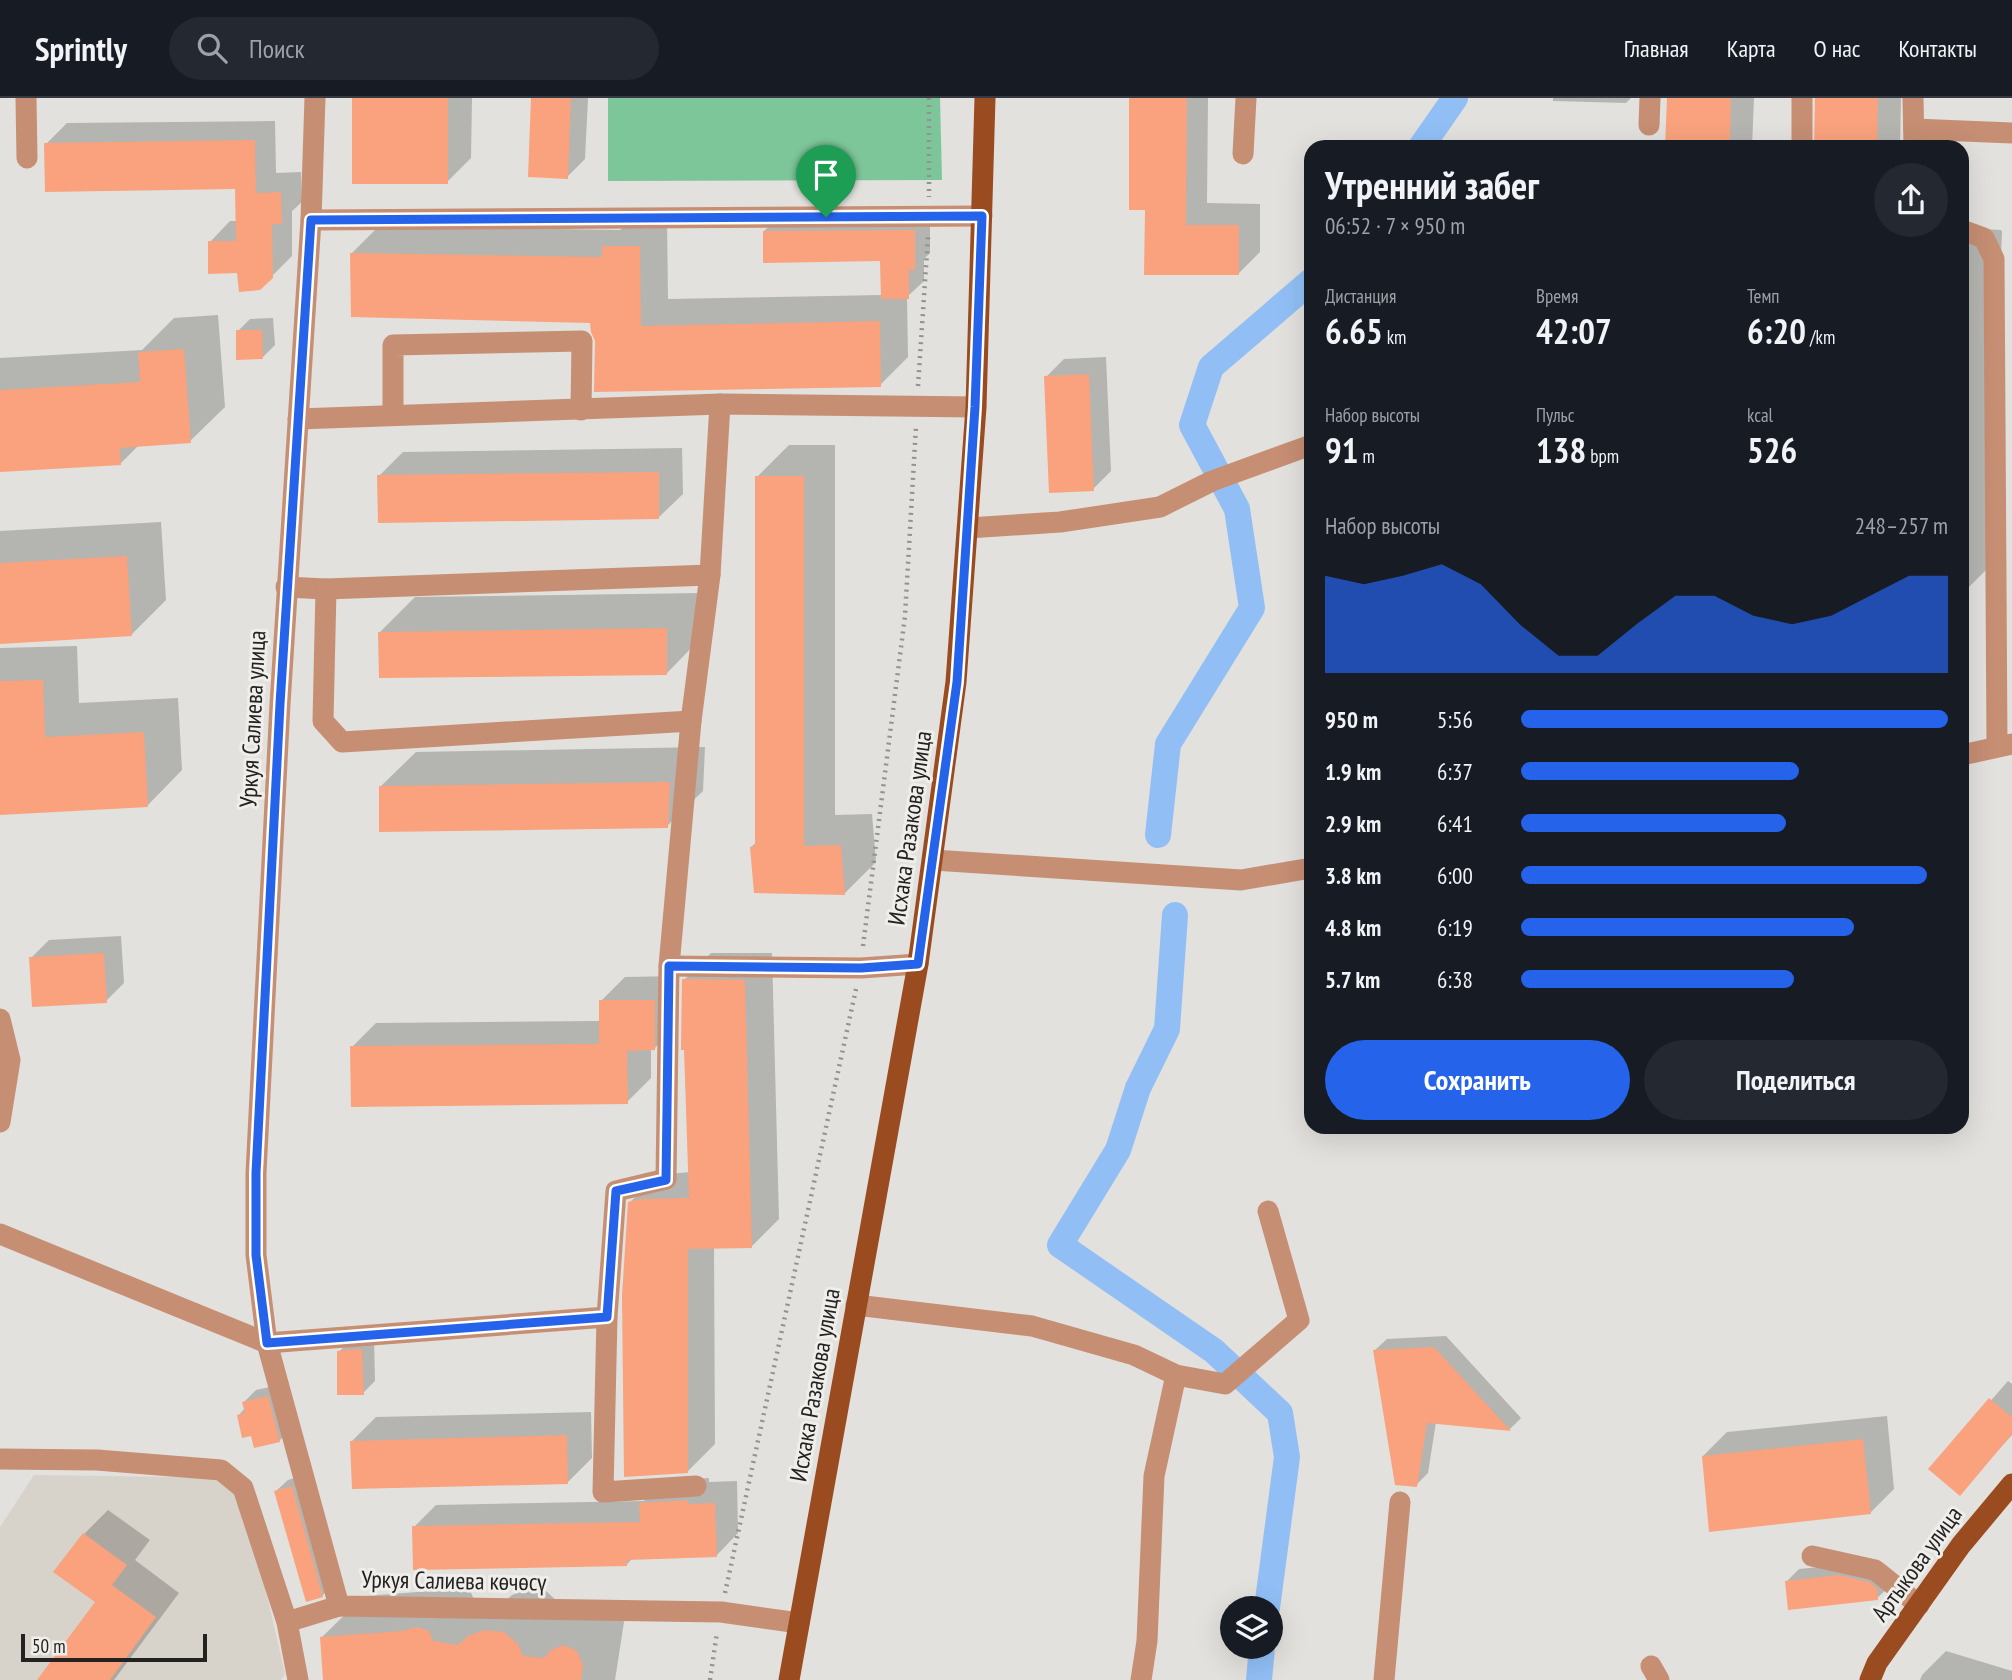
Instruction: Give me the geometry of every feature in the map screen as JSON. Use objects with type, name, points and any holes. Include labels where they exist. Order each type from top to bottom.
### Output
[{"type":"main road","name":"Исхака Разакова улица","points":[[789,1680],[918,964],[957,682],[975,407],[985,98]]},
{"type":"main road","name":"Артыкова улица","points":[[1870,1680],[1877,1663],[1961,1545],[2012,1484]]},
{"type":"street","points":[[26,98],[27,158]]},
{"type":"street","name":"Уркуя Салиева улица","points":[[267,1343],[256,1255],[256,1173],[286,587],[311,220],[315,98]]},
{"type":"street","points":[[1243,155],[1247,98]]},
{"type":"street","points":[[1648,125],[1650,98]]},
{"type":"street","points":[[1802,98],[1802,140]]},
{"type":"street","points":[[1913,98],[1914,138],[2012,133]]},
{"type":"street","points":[[311,220],[982,216]]},
{"type":"street","points":[[1969,233],[1984,238],[1994,259],[2004,745],[1969,753]]},
{"type":"street","points":[[393,415],[393,345],[582,341],[580,410]]},
{"type":"street","points":[[298,419],[720,404],[975,407]]},
{"type":"street","points":[[696,1486],[603,1492],[607,1317],[616,1191],[666,1180],[669,966],[691,721],[710,575],[720,404]]},
{"type":"street","points":[[968,528],[1060,522],[1160,507],[1212,481],[1304,448]]},
{"type":"street","points":[[286,587],[326,589],[710,575]]},
{"type":"street","points":[[326,589],[323,721],[342,742],[691,721]]},
{"type":"street","points":[[933,860],[1241,880],[1304,869]]},
{"type":"street","points":[[669,966],[861,968],[918,964]]},
{"type":"street","points":[[0,1019],[9,1060],[0,1122]]},
{"type":"street","points":[[856,1305],[1032,1326],[1134,1355],[1176,1375],[1225,1384],[1299,1320],[1268,1211]]},
{"type":"street","points":[[0,1234],[267,1343],[607,1317]]},
{"type":"street","name":"Уркуя Салиева көчөсү","points":[[267,1343],[339,1606],[721,1612],[799,1623]]},
{"type":"street","points":[[1140,1680],[1147,1641],[1154,1476],[1176,1375]]},
{"type":"street","points":[[0,1459],[97,1460],[221,1470],[243,1488],[287,1622],[298,1680]]},
{"type":"street","points":[[1384,1680],[1400,1502]]},
{"type":"street","points":[[1812,1556],[1875,1570],[1919,1605]]},
{"type":"street","points":[[287,1622],[339,1606]]},
{"type":"path","points":[[710,1680],[721,1612],[861,968],[905,616],[929,217],[929,98]]},
{"type":"shaded area","points":[[34,1475],[240,1478],[285,1674],[281,1680],[0,1680],[0,1527]]},
{"type":"green space","points":[[608,98],[940,98],[942,180],[608,181]]},
{"type":"building","points":[[352,98],[448,98],[448,184],[352,184]]},
{"type":"building","points":[[531,98],[571,98],[568,179],[528,177]]},
{"type":"building","points":[[1129,98],[1187,98],[1186,225],[1239,225],[1239,275],[1144,275],[1145,210],[1129,210]]},
{"type":"building","points":[[1667,98],[1731,98],[1730,140],[1665,140]]},
{"type":"building","points":[[1815,98],[1878,98],[1877,140],[1814,140]]},
{"type":"building","points":[[255,140],[256,193],[281,192],[282,224],[272,224],[273,278],[260,290],[239,292],[237,273],[208,274],[208,241],[236,241],[235,189],[45,192],[44,143]]},
{"type":"building","points":[[915,230],[915,270],[909,270],[909,299],[881,299],[880,261],[763,263],[763,231]]},
{"type":"building","points":[[602,246],[640,246],[641,326],[880,321],[881,387],[594,392],[595,341],[590,323],[351,317],[350,253],[602,257]]},
{"type":"building","points":[[236,330],[262,330],[263,359],[236,360]]},
{"type":"building","points":[[184,349],[191,443],[120,448],[121,465],[0,472],[0,390],[140,382],[138,352]]},
{"type":"building","points":[[1089,374],[1094,491],[1049,493],[1044,376]]},
{"type":"building","points":[[659,472],[659,519],[378,523],[377,475]]},
{"type":"building","points":[[755,476],[804,476],[804,846],[841,845],[845,895],[754,893],[750,847],[755,846]]},
{"type":"building","points":[[127,556],[132,636],[0,644],[0,563]]},
{"type":"building","points":[[667,628],[667,675],[379,678],[378,632]]},
{"type":"building","points":[[43,680],[45,737],[144,732],[148,807],[0,815],[0,681]]},
{"type":"building","points":[[670,782],[668,828],[379,832],[379,786]]},
{"type":"building","points":[[104,953],[107,1003],[32,1007],[29,957]]},
{"type":"building","points":[[682,979],[745,980],[752,1248],[688,1249],[688,1473],[624,1477],[622,1296],[628,1202],[640,1199],[689,1198],[684,1050],[681,1050]]},
{"type":"building","points":[[599,1000],[655,1000],[655,1050],[627,1051],[628,1104],[351,1107],[350,1046],[599,1044]]},
{"type":"building","points":[[1434,1347],[1511,1431],[1427,1423],[1417,1487],[1395,1485],[1373,1350]]},
{"type":"building","points":[[362,1349],[364,1395],[337,1395],[337,1351]]},
{"type":"building","points":[[268,1396],[280,1442],[254,1448],[251,1436],[242,1438],[237,1415],[245,1413],[242,1402]]},
{"type":"building","points":[[1989,1398],[2012,1417],[2012,1434],[1960,1496],[1928,1469]]},
{"type":"building","points":[[567,1435],[568,1484],[352,1489],[350,1441]]},
{"type":"building","points":[[1863,1439],[1871,1514],[1709,1532],[1702,1456]]},
{"type":"building","points":[[292,1486],[323,1597],[306,1602],[274,1491]]},
{"type":"building","points":[[688,1500],[688,1504],[715,1503],[717,1557],[627,1560],[627,1566],[413,1570],[412,1526],[640,1522],[639,1503]]},
{"type":"building","points":[[83,1533],[127,1565],[112,1585],[156,1617],[110,1680],[37,1680],[95,1602],[53,1572]]},
{"type":"building","points":[[1838,1575],[1869,1582],[1877,1588],[1878,1600],[1788,1610],[1785,1581]]},
{"type":"building","points":[[417,1627],[429,1631],[433,1641],[458,1645],[468,1636],[484,1630],[504,1632],[518,1644],[523,1656],[544,1658],[551,1650],[564,1645],[577,1651],[583,1665],[581,1680],[323,1680],[320,1637],[402,1631]]},
{"type":"waterway","points":[[1426,140],[1455,98]]},
{"type":"waterway","points":[[1158,835],[1168,744],[1252,608],[1237,509],[1192,425],[1211,367],[1304,287]]},
{"type":"waterway","points":[[1175,915],[1167,1029],[1138,1088],[1118,1150],[1060,1245],[1214,1351],[1280,1413],[1287,1457],[1269,1596]]},
{"type":"waterway","points":[[1259,1680],[1261,1659]]},
{"type":"route","points":[[982,216],[975,407],[957,682],[918,964],[861,968],[669,966],[666,1180],[616,1191],[607,1317],[267,1343],[256,1255],[256,1173],[286,587],[311,220],[826,217],[982,216]]}]
